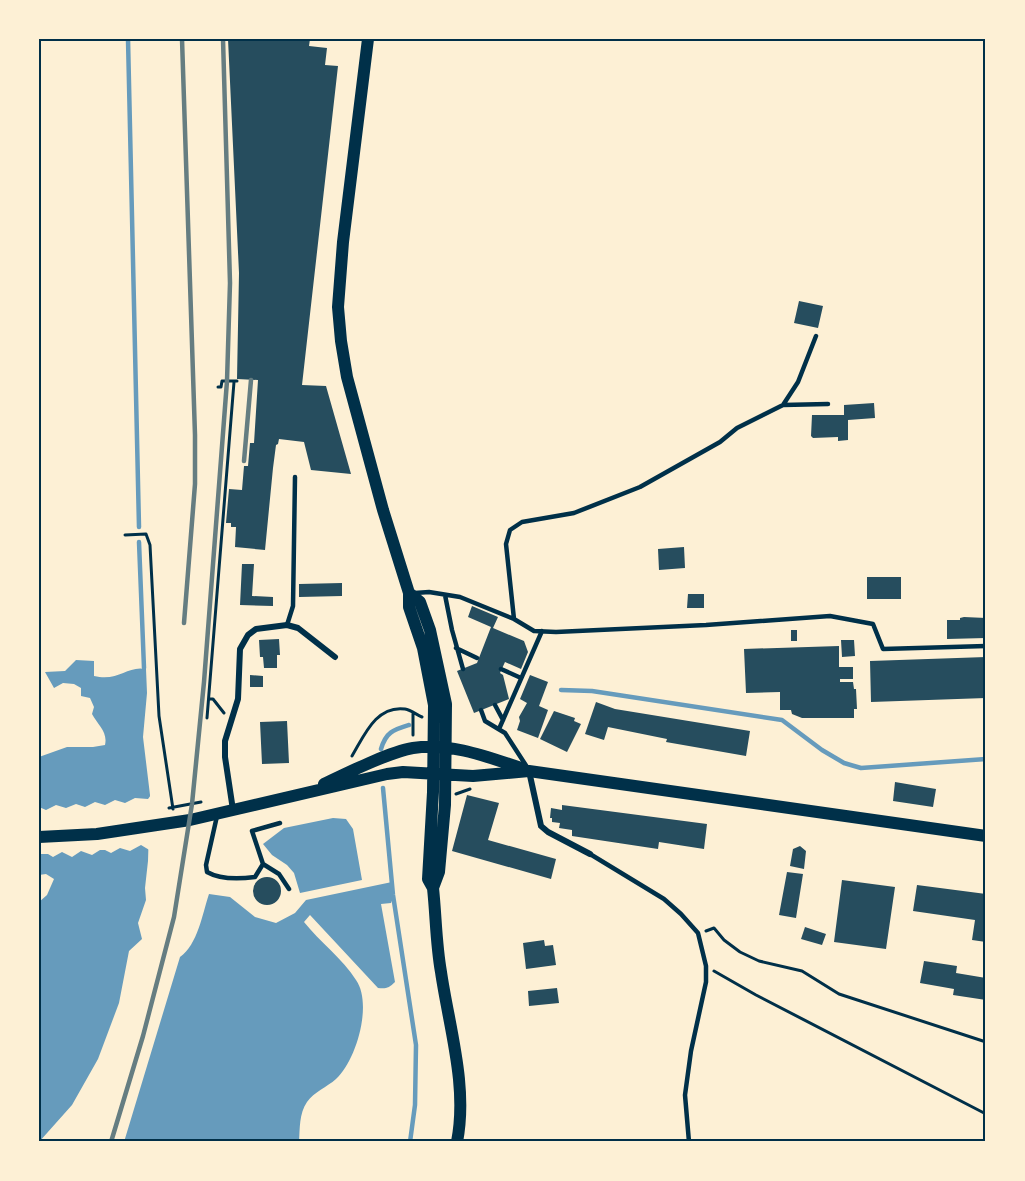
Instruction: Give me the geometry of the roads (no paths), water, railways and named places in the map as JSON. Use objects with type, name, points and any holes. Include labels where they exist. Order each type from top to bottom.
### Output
[{"type":"main road","points":[[368,39],[343,242],[338,307],[340,341],[347,377],[423,648],[434,705],[433,747],[440,775]]},
{"type":"main road","points":[[409,593],[420,602],[430,630],[446,704],[446,748],[440,775],[428,879],[433,888],[440,968],[456,1062],[461,1110],[457,1142]]},
{"type":"main road","points":[[309,791],[348,772],[412,748],[433,747],[489,758],[529,771],[986,836]]},
{"type":"main road","points":[[39,837],[97,834],[174,822],[387,774],[403,772],[473,776],[529,771]]},
{"type":"street","points":[[233,810],[225,757],[225,741],[238,699],[240,649],[248,635],[256,629],[287,625],[298,628],[335,657]]},
{"type":"street","points":[[529,771],[541,826],[590,854]]},
{"type":"lane","points":[[783,405],[798,382],[816,336]]},
{"type":"lane","points":[[514,618],[506,544],[510,530],[522,522],[574,513],[640,487],[720,442],[737,428],[783,405],[828,404]]},
{"type":"lane","points":[[287,625],[293,606],[295,477]]},
{"type":"lane","points":[[409,593],[429,592],[460,597],[514,618],[534,631],[705,625],[830,616],[873,624],[883,649],[986,646]]},
{"type":"lane","points":[[445,595],[456,648],[463,669]]},
{"type":"lane","points":[[499,729],[542,631]]},
{"type":"lane","points":[[456,648],[477,658]]},
{"type":"lane","points":[[471,655],[475,664]]},
{"type":"lane","points":[[501,669],[521,678]]},
{"type":"lane","points":[[495,705],[503,720]]},
{"type":"lane","points":[[481,710],[485,721],[505,733],[529,771]]},
{"type":"lane","points":[[218,813],[206,865],[207,872],[214,876],[231,878],[255,877],[263,864]]},
{"type":"lane","points":[[280,823],[252,831],[263,864],[279,874],[289,889]]},
{"type":"lane","points":[[590,854],[664,899],[698,933],[706,966],[705,992],[691,1051],[685,1095],[689,1142]]},
{"type":"water","points":[[76,660],[94,661],[94,676],[110,677],[133,669],[146,669],[147,693],[143,737],[150,795],[146,900],[138,923],[142,939],[129,951],[119,1003],[98,1059],[72,1105],[39,1142],[39,902],[47,895],[54,879],[46,874],[39,875],[39,757],[67,747],[105,745],[106,740],[104,732],[92,714],[94,707],[90,698],[81,696],[81,688],[74,684],[63,683],[54,688],[45,672],[65,671]]},
{"type":"water","points":[[333,818],[346,819],[353,829],[362,880],[300,893],[294,873],[272,855],[263,844],[284,828]]},
{"type":"water","points":[[392,882],[391,903],[381,904],[395,982],[389,987],[378,988],[310,915],[304,922],[351,972],[361,990],[363,1003],[356,1046],[343,1071],[336,1079],[313,1095],[304,1107],[299,1142],[124,1142],[180,957],[195,937],[209,894],[230,897],[255,917],[276,923],[295,913],[306,900]]},
{"type":"waterway","points":[[128,39],[139,527]]},
{"type":"waterway","points":[[139,542],[144,668]]},
{"type":"waterway","points":[[561,690],[592,691],[782,720],[822,750],[844,763],[861,768],[986,759]]},
{"type":"waterway","points":[[381,749],[391,732],[409,725]]},
{"type":"waterway","points":[[383,788],[393,895],[416,1045],[415,1105],[410,1142]]},
{"type":"railway","points":[[182,39],[195,435],[195,484],[184,623]]},
{"type":"railway","points":[[111,1142],[143,1036],[174,917],[192,804],[204,682],[227,381],[230,283],[223,39]]},
{"type":"railway","points":[[244,461],[251,380]]}]
